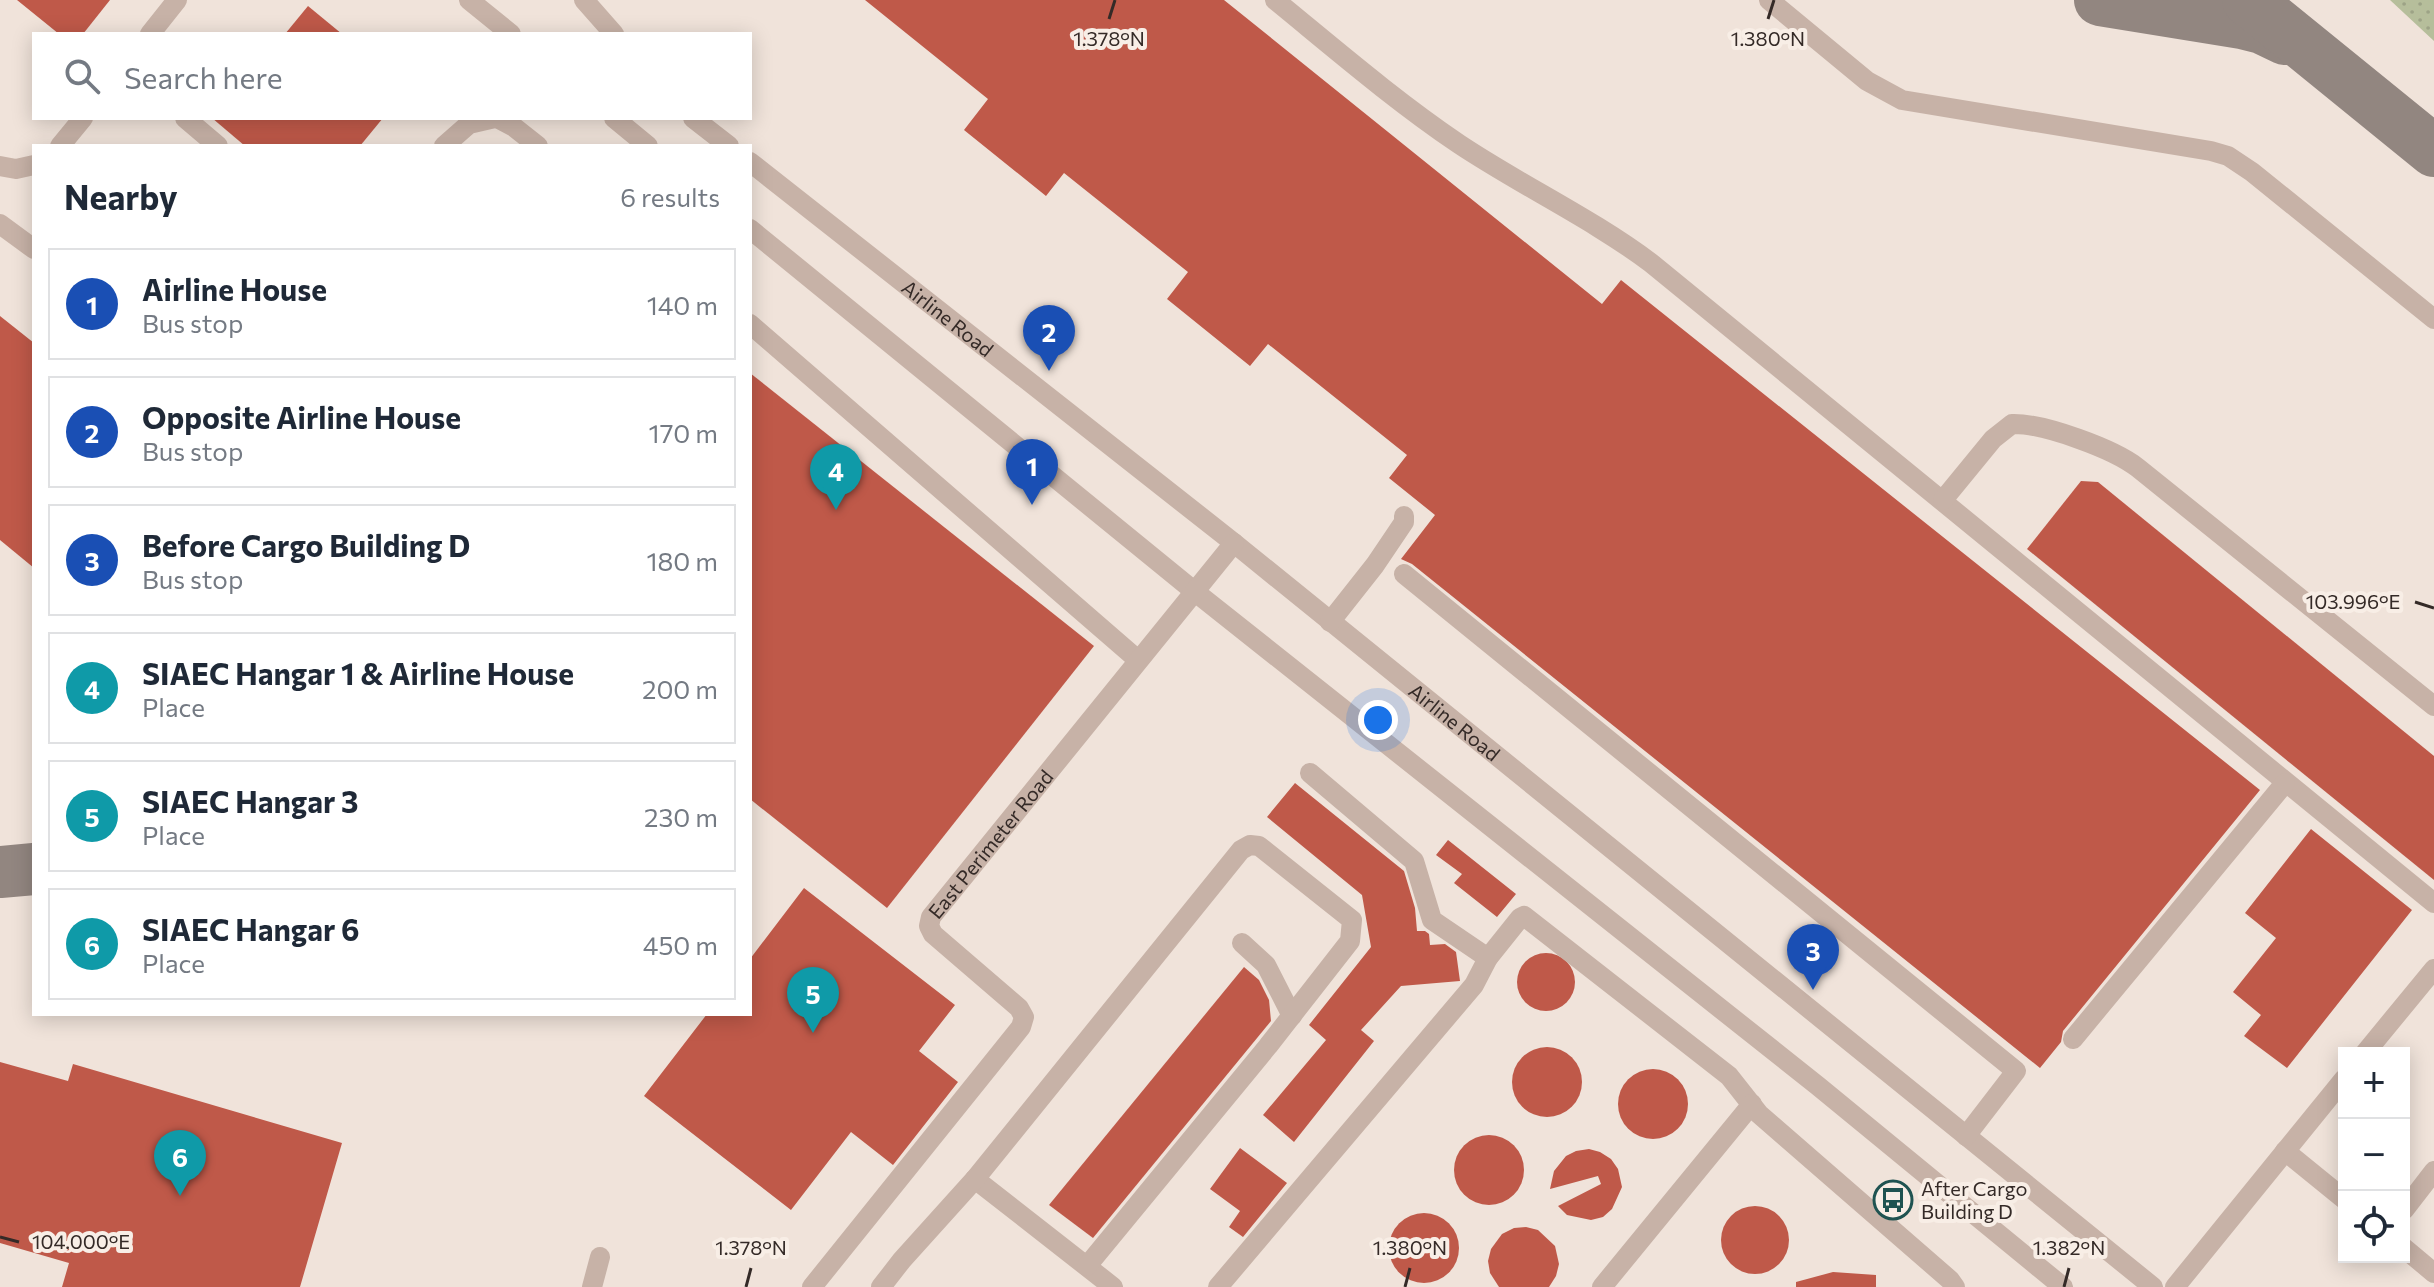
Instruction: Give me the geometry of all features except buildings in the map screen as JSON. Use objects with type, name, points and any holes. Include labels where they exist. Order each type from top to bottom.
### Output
[{"type":"lane","points":[[152,32],[177,0]]},
{"type":"lane","points":[[469,0],[509,32]]},
{"type":"lane","points":[[584,0],[612,32]]},
{"type":"lane","points":[[1275,0],[1414,113],[1460,145],[1622,242],[1943,500],[2434,903]]},
{"type":"lane","points":[[1769,0],[1867,81],[1902,100],[2228,156],[2434,319]]},
{"type":"lane","points":[[62,144],[81,120]]},
{"type":"lane","points":[[187,120],[216,144]]},
{"type":"lane","points":[[446,144],[469,124],[487,120]]},
{"type":"lane","points":[[500,120],[535,144]]},
{"type":"lane","points":[[616,120],[646,144]]},
{"type":"lane","points":[[696,120],[726,144]]},
{"type":"lane","name":"Airline Road","points":[[752,164],[1234,543],[2153,1287]]},
{"type":"lane","points":[[0,166],[16,169],[32,165]]},
{"type":"lane","points":[[0,224],[32,248]]},
{"type":"lane","points":[[752,231],[1194,591],[1805,1076],[2058,1285]]},
{"type":"lane","points":[[752,326],[1138,660]]},
{"type":"lane","points":[[1943,500],[1993,439],[2012,424],[2038,426],[2114,453],[2151,477],[2434,706]]},
{"type":"lane","points":[[1330,622],[1375,565],[1404,522],[1404,516]]},
{"type":"lane","name":"East Perimeter Road","points":[[812,1287],[1021,1027],[1024,1017],[1019,1008],[933,934],[929,926],[931,917],[1234,543]]},
{"type":"lane","points":[[1404,574],[2016,1071],[1966,1136]]},
{"type":"lane","points":[[1310,773],[1414,861],[1432,920],[1488,958]]},
{"type":"lane","points":[[2073,1039],[2285,783]]},
{"type":"lane","points":[[881,1287],[975,1179],[1241,850],[1250,845],[1259,846],[1352,920],[1350,941],[1087,1266]]},
{"type":"lane","points":[[1218,1287],[1474,985],[1488,958],[1520,918],[1527,917],[1729,1076],[1759,1114],[1955,1287]]},
{"type":"lane","points":[[1242,943],[1266,965],[1292,1016]]},
{"type":"lane","points":[[2370,1047],[2434,969]]},
{"type":"lane","points":[[2175,1287],[2338,1086]]},
{"type":"lane","points":[[1602,1287],[1752,1104]]},
{"type":"lane","points":[[2285,1151],[2338,1194]]},
{"type":"lane","points":[[2410,1202],[2434,1171]]},
{"type":"lane","points":[[975,1179],[1113,1287]]},
{"type":"lane","points":[[2410,1253],[2434,1273]]},
{"type":"lane","points":[[592,1287],[600,1257]]},
{"type":"green space","points":[[2390,0],[2434,0],[2434,41]]},
{"type":"taxiway","points":[[2100,0],[2242,23],[2285,39]]},
{"type":"taxiway","points":[[2248,0],[2434,151]]},
{"type":"taxiway","points":[[0,872],[32,869]]},
{"type":"place","name":"Opposite Airline House","points":[[1049,371]]},
{"type":"place","name":"Airline House","points":[[1032,505]]},
{"type":"place","name":"SIAEC Hangar 1 & Airline House","points":[[836,510]]},
{"type":"place","name":"Before Cargo Building D","points":[[1813,990]]},
{"type":"place","name":"SIAEC Hangar 3","points":[[813,1033]]},
{"type":"place","name":"SIAEC Hangar 6","points":[[180,1196]]},
{"type":"place","name":"After Cargo Building D","points":[[1893,1200]]}]
